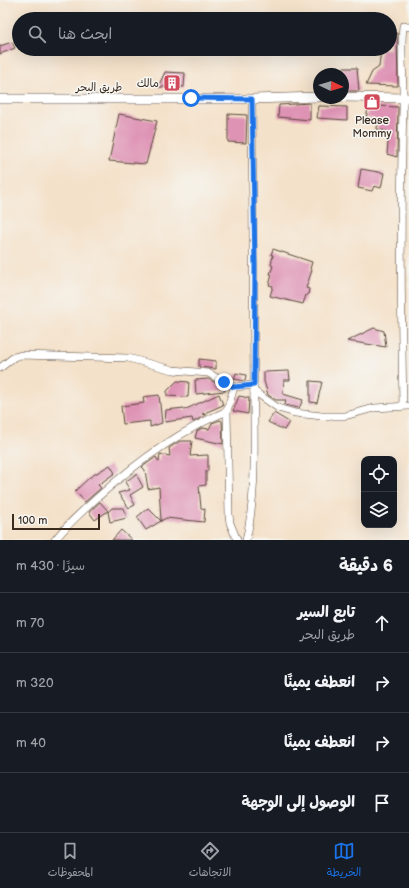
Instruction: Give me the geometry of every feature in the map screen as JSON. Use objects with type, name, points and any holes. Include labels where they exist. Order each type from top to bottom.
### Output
[{"type":"main road","name":"طريق البحر","points":[[0,99],[252,99],[313,97]]},
{"type":"main road","points":[[349,97],[406,98]]},
{"type":"street","points":[[0,368],[14,357],[21,355],[122,357],[173,370],[208,373],[234,387],[254,388],[278,408],[295,413],[317,416],[345,416],[367,409],[406,406],[405,360],[401,347],[400,259],[406,98],[402,38],[403,26],[409,27]]},
{"type":"street","points":[[246,540],[252,510],[254,484],[255,266],[252,99]]},
{"type":"street","points":[[401,329],[409,329]]},
{"type":"street","points":[[401,347],[409,350]]},
{"type":"street","points":[[234,387],[227,411],[229,515],[237,540]]},
{"type":"street","points":[[55,540],[77,515],[140,461],[202,422],[227,411]]},
{"type":"building","points":[[397,33],[398,86],[366,85],[372,72],[379,67],[380,56],[397,56]]},
{"type":"building","points":[[12,42],[12,49],[0,54],[0,46]]},
{"type":"building","points":[[349,68],[357,68],[359,91],[349,91]]},
{"type":"building","name":"مالك","points":[[165,72],[185,73],[184,87],[158,87]]},
{"type":"building","points":[[310,103],[310,120],[278,117],[279,105]]},
{"type":"building","points":[[369,104],[398,107],[397,157],[387,154],[389,132],[377,129],[378,119],[366,118]]},
{"type":"building","points":[[319,106],[347,107],[347,120],[317,118]]},
{"type":"building","points":[[119,114],[157,121],[146,164],[109,161]]},
{"type":"building","points":[[228,114],[247,115],[246,143],[228,142]]},
{"type":"building","points":[[361,169],[384,173],[381,188],[374,186],[372,191],[358,188]]},
{"type":"building","points":[[273,249],[312,262],[310,269],[312,270],[306,288],[309,289],[308,295],[306,295],[303,304],[270,296],[273,286],[269,285],[272,275],[270,274],[273,266],[271,265],[273,255],[271,255]]},
{"type":"building","points":[[374,328],[384,331],[386,347],[347,341]]},
{"type":"building","points":[[199,359],[216,361],[216,369],[199,367]]},
{"type":"building","points":[[289,371],[290,380],[284,380],[283,394],[303,400],[299,408],[285,405],[286,400],[276,400],[268,395],[264,381],[264,372]]},
{"type":"building","points":[[236,373],[246,375],[245,381],[234,379]]},
{"type":"building","points":[[208,379],[224,387],[225,391],[196,394],[195,380]]},
{"type":"building","points":[[177,381],[189,382],[188,397],[167,396],[167,391]]},
{"type":"building","points":[[310,381],[322,382],[317,403],[310,402]]},
{"type":"building","points":[[219,394],[223,405],[202,414],[206,415],[193,422],[192,418],[165,422],[166,410],[184,408],[184,410]]},
{"type":"building","points":[[159,395],[162,423],[150,427],[150,421],[123,424],[121,406],[144,403],[143,397]]},
{"type":"building","points":[[239,396],[249,398],[248,414],[233,411]]},
{"type":"building","points":[[274,413],[289,422],[284,430],[268,422]]},
{"type":"building","points":[[220,420],[222,421],[223,444],[195,438],[197,431],[202,428],[209,429],[212,423]]},
{"type":"building","points":[[180,441],[192,441],[190,456],[208,455],[206,485],[199,486],[201,508],[205,509],[204,522],[166,518],[161,521],[159,487],[148,489],[145,470],[142,467],[156,457],[159,462],[160,454],[170,456],[169,448]]},
{"type":"building","points":[[110,465],[115,473],[98,485],[101,488],[85,502],[75,491],[90,477]]},
{"type":"building","points":[[136,474],[143,487],[130,495],[135,505],[129,508],[118,493],[130,490],[125,482]]},
{"type":"building","points":[[100,502],[108,511],[95,520],[89,512]]},
{"type":"building","points":[[112,508],[123,508],[127,518],[110,522],[108,512]]},
{"type":"building","points":[[148,508],[161,521],[146,530],[137,517]]},
{"type":"building","points":[[121,530],[132,540],[112,540]]},
{"type":"place","name":"مالك","points":[[172,83]]},
{"type":"place","name":"Please Mommy","points":[[372,102]]},
{"type":"route","points":[[191,98],[252,99],[255,266],[254,385],[238,388],[224,382]]}]
